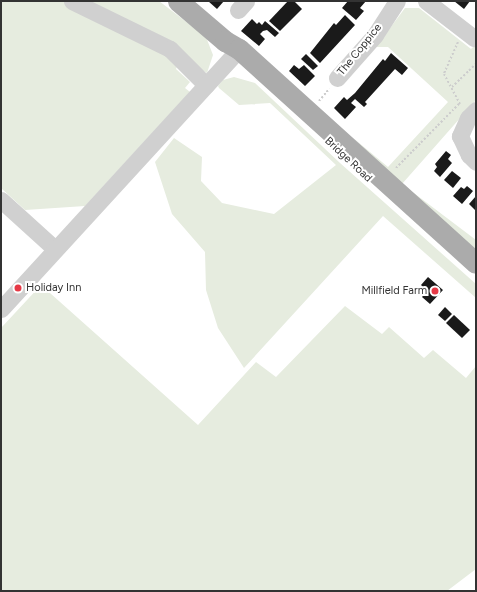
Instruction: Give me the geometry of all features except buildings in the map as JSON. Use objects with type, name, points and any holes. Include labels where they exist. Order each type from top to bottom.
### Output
[{"type":"main road","name":"Bridge Road","points":[[178,1],[476,274]]},
{"type":"main road","name":"Bridge Road","points":[[229,49],[240,49],[476,263]]},
{"type":"street","points":[[72,1],[170,49],[206,86]]},
{"type":"street","name":"The Coppice","points":[[336,78],[375,35],[397,1]]},
{"type":"street","points":[[426,1],[468,34]]},
{"type":"street","points":[[1,309],[206,86],[229,49]]},
{"type":"street","points":[[476,110],[468,118],[460,136],[469,155],[476,162]]},
{"type":"street","points":[[1,200],[55,249]]},
{"type":"path","points":[[393,171],[459,104],[452,87],[444,74],[468,34]]},
{"type":"path","points":[[452,87],[476,64]]},
{"type":"path","points":[[318,103],[336,78]]},
{"type":"shaded area","points":[[1,1],[62,1],[167,53],[178,64],[176,69],[190,82],[185,88],[190,92],[85,206],[25,210],[1,188]]},
{"type":"shaded area","points":[[81,1],[159,1],[206,37],[213,55],[207,73]]},
{"type":"shaded area","points":[[405,8],[419,8],[471,49],[476,44],[476,100],[402,184],[352,137],[388,167],[448,102],[388,47],[376,47]]},
{"type":"shaded area","points":[[234,77],[255,83],[340,163],[476,284],[476,298],[383,216],[244,368],[218,328],[206,290],[205,252],[172,214],[155,162],[174,138],[202,157],[201,181],[222,203],[274,214],[336,165],[270,103],[239,105],[219,88],[218,86],[223,80]]},
{"type":"shaded area","points":[[403,185],[476,240],[476,253]]},
{"type":"shaded area","points":[[41,285],[198,425],[256,362],[276,377],[345,306],[382,334],[389,327],[424,358],[433,350],[466,378],[476,366],[476,569],[447,591],[1,591],[1,328]]},
{"type":"place","name":"Holiday Inn","points":[[18,288]]},
{"type":"place","name":"Millfield Farm","points":[[435,291]]}]
